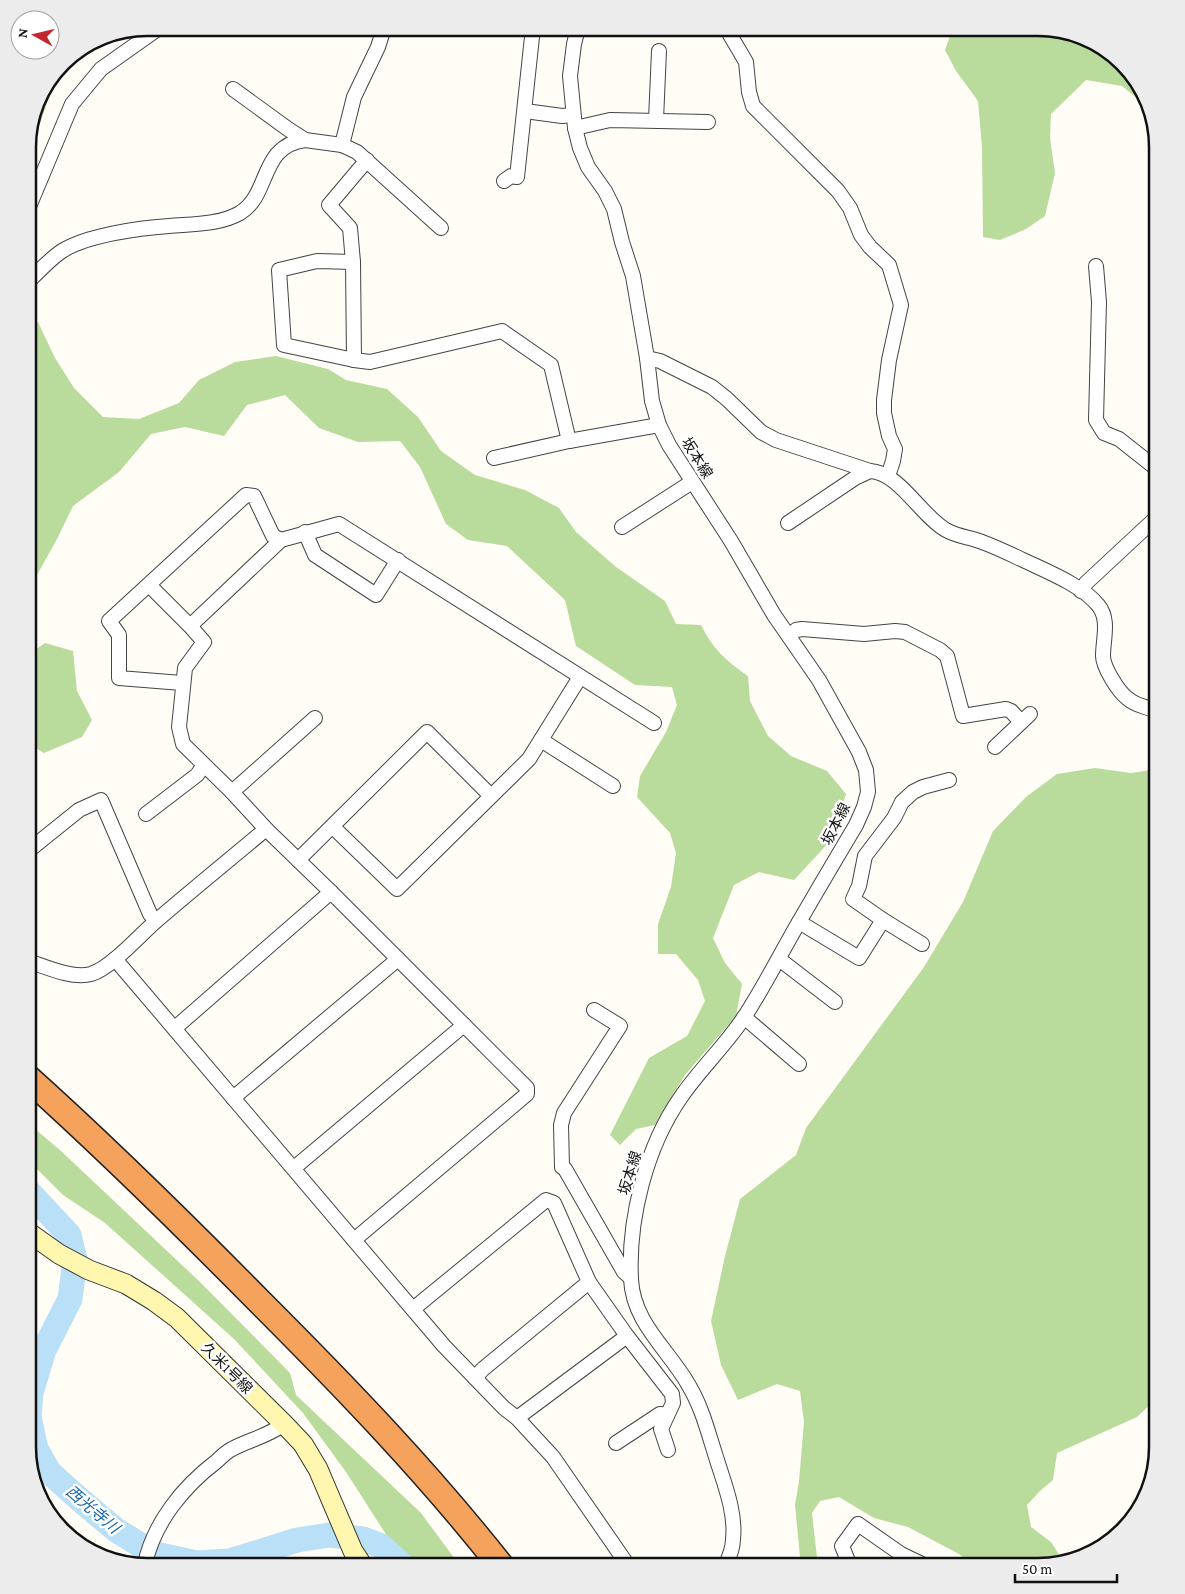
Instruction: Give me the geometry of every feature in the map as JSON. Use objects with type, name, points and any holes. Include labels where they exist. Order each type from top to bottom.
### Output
[{"type":"highway","points":[[36,1085],[170,1211],[320,1362],[463,1518],[495,1558]]},
{"type":"highway","points":[[36,1105],[160,1223],[307,1369],[452,1526],[477,1558]]},
{"type":"street","points":[[36,189],[72,104],[101,69],[148,36]]},
{"type":"street","points":[[342,145],[354,97],[378,48],[382,36]]},
{"type":"street","points":[[504,182],[511,176],[517,177],[532,36]]},
{"type":"street","name":"坂本線","points":[[576,36],[570,76],[574,122],[580,148],[588,168],[605,191],[614,209],[633,276],[648,358],[652,401],[659,425],[669,445],[731,541],[774,614],[819,680],[859,752],[866,770],[868,792],[856,825],[744,1017],[681,1097],[664,1124],[638,1198],[633,1226],[632,1292],[641,1316],[655,1340],[687,1382],[703,1414],[725,1486],[732,1519],[733,1538],[729,1558]]},
{"type":"street","points":[[731,36],[746,62],[749,92],[753,106],[838,192],[850,208],[861,235],[870,247],[889,265],[892,273],[902,305],[889,360],[884,400],[884,413],[894,449],[893,461],[888,476]]},
{"type":"street","points":[[656,120],[659,51]]},
{"type":"street","points":[[233,90],[305,140]]},
{"type":"street","points":[[524,111],[562,116],[574,122],[610,120],[708,122]]},
{"type":"street","points":[[36,274],[61,251],[74,245],[124,231],[198,225],[240,213],[254,202],[268,166],[277,152],[295,141],[305,140],[342,145],[357,152],[441,228]]},
{"type":"street","points":[[354,360],[353,262],[350,228],[329,205],[367,160]]},
{"type":"street","points":[[353,262],[317,260],[279,270],[284,345],[370,362],[502,331],[551,365],[570,441]]},
{"type":"street","points":[[1096,266],[1099,302],[1096,420],[1104,433],[1119,439],[1149,462]]},
{"type":"street","points":[[648,358],[660,361],[712,387],[761,432],[776,440],[888,476],[925,514],[944,529],[958,536],[972,538],[987,544],[1066,580],[1098,604],[1104,614],[1103,658],[1108,672],[1126,697],[1140,707],[1149,710]]},
{"type":"street","points":[[494,458],[570,441],[659,425]]},
{"type":"street","points":[[788,523],[855,478],[870,471]]},
{"type":"street","points":[[622,527],[692,482]]},
{"type":"street","points":[[182,683],[119,678],[119,635],[109,622],[246,495],[254,496],[273,536],[281,540]]},
{"type":"street","points":[[190,626],[281,540],[304,532],[339,524],[654,722]]},
{"type":"street","points":[[1081,591],[1086,583],[1149,525]]},
{"type":"street","points":[[304,532],[315,555],[376,595],[398,560]]},
{"type":"street","points":[[149,585],[204,642],[184,668],[179,727],[183,744],[527,1088],[527,1094],[354,1240]]},
{"type":"street","points":[[789,636],[796,630],[802,629],[864,634],[895,631],[905,632],[940,650],[947,656],[962,716],[1006,709],[1025,718],[995,747]]},
{"type":"street","points":[[333,827],[397,890],[529,759],[580,677]]},
{"type":"street","points":[[232,792],[315,718]]},
{"type":"street","points":[[298,860],[427,732],[491,796]]},
{"type":"street","points":[[541,740],[613,786]]},
{"type":"street","points":[[146,814],[197,775],[204,765]]},
{"type":"street","points":[[922,944],[853,899],[859,886],[865,856],[894,818],[902,802],[913,792],[923,787],[949,780]]},
{"type":"street","points":[[36,844],[78,810],[100,800],[150,914],[156,921]]},
{"type":"street","points":[[36,963],[67,973],[83,975],[92,973],[115,959],[156,921],[266,829]]},
{"type":"street","points":[[175,1028],[331,892]]},
{"type":"street","points":[[800,922],[859,958],[883,920]]},
{"type":"street","points":[[115,959],[413,1309],[475,1378],[504,1408],[517,1418],[553,1457],[623,1558]]},
{"type":"street","points":[[234,1098],[398,959]]},
{"type":"street","points":[[779,959],[835,1002]]},
{"type":"street","points":[[594,1010],[620,1026],[564,1113],[561,1125],[562,1167],[565,1169],[624,1272],[631,1278]]},
{"type":"street","points":[[744,1017],[799,1064]]},
{"type":"street","points":[[294,1168],[464,1025]]},
{"type":"street","points":[[413,1309],[546,1200],[554,1202],[589,1282],[627,1336],[672,1394],[673,1403],[661,1429],[668,1450]]},
{"type":"street","name":"久米1号線","points":[[36,1238],[59,1254],[89,1270],[126,1284],[177,1318],[284,1424],[303,1444],[318,1470],[340,1524],[357,1558]]},
{"type":"street","points":[[475,1378],[483,1369],[589,1282]]},
{"type":"street","points":[[517,1418],[627,1336]]},
{"type":"street","points":[[616,1443],[660,1414],[667,1416]]},
{"type":"street","points":[[149,1558],[152,1542],[172,1505],[201,1473],[231,1450],[275,1431],[284,1424]]},
{"type":"street","points":[[847,1558],[842,1546],[858,1524],[909,1558]]},
{"type":"green space","points":[[950,36],[1045,36],[1059,38],[1087,48],[1105,59],[1126,80],[1137,98],[1122,86],[1086,80],[1051,114],[1050,138],[1055,173],[1045,216],[1026,229],[1000,240],[983,237],[982,147],[978,101],[956,71],[945,50]]},
{"type":"green space","points":[[50,94],[38,130],[40,119]]},
{"type":"green space","points":[[36,322],[38,322],[55,358],[74,388],[103,417],[139,419],[179,403],[199,380],[235,362],[276,356],[328,369],[346,380],[387,389],[418,417],[441,451],[475,475],[525,490],[559,508],[576,532],[616,567],[665,601],[676,624],[701,625],[710,641],[721,654],[748,676],[750,701],[768,736],[791,756],[827,771],[846,794],[832,839],[794,880],[759,872],[734,885],[713,938],[725,963],[742,984],[736,1016],[685,1075],[655,1125],[636,1129],[620,1145],[610,1135],[649,1058],[687,1036],[705,1001],[698,980],[676,954],[658,954],[658,924],[671,887],[676,853],[670,833],[637,797],[640,776],[666,732],[677,705],[672,687],[635,685],[576,646],[565,600],[507,546],[468,540],[446,524],[420,467],[400,441],[358,442],[319,428],[285,395],[247,405],[224,436],[185,427],[151,434],[119,472],[73,506],[36,577]]},
{"type":"green space","points":[[45,643],[73,651],[77,691],[92,720],[82,737],[44,753],[36,748],[36,649]]},
{"type":"green space","points":[[1095,768],[1131,773],[1149,770],[1149,1406],[1137,1417],[1057,1453],[1053,1480],[1027,1505],[1031,1527],[1051,1542],[1060,1555],[1038,1558],[964,1558],[908,1527],[874,1518],[839,1497],[820,1501],[812,1513],[817,1558],[800,1558],[795,1505],[804,1422],[800,1391],[777,1384],[738,1400],[721,1365],[711,1321],[740,1199],[796,1155],[806,1128],[924,967],[963,902],[993,831],[1026,797],[1057,774]]},
{"type":"green space","points":[[36,1130],[201,1283],[290,1373],[296,1395],[421,1513],[454,1558],[409,1558],[387,1536],[346,1472],[303,1413],[234,1339],[105,1223],[63,1195],[36,1168]]},
{"type":"waterway","name":"西光寺川","points":[[36,1200],[69,1235],[75,1260],[70,1299],[44,1350],[36,1376]]},
{"type":"waterway","name":"西光寺川","points":[[36,1449],[49,1472],[116,1530],[155,1554],[174,1558]]},
{"type":"waterway","name":"西光寺川","points":[[240,1558],[297,1540],[330,1535],[363,1539],[381,1546],[394,1558]]}]
